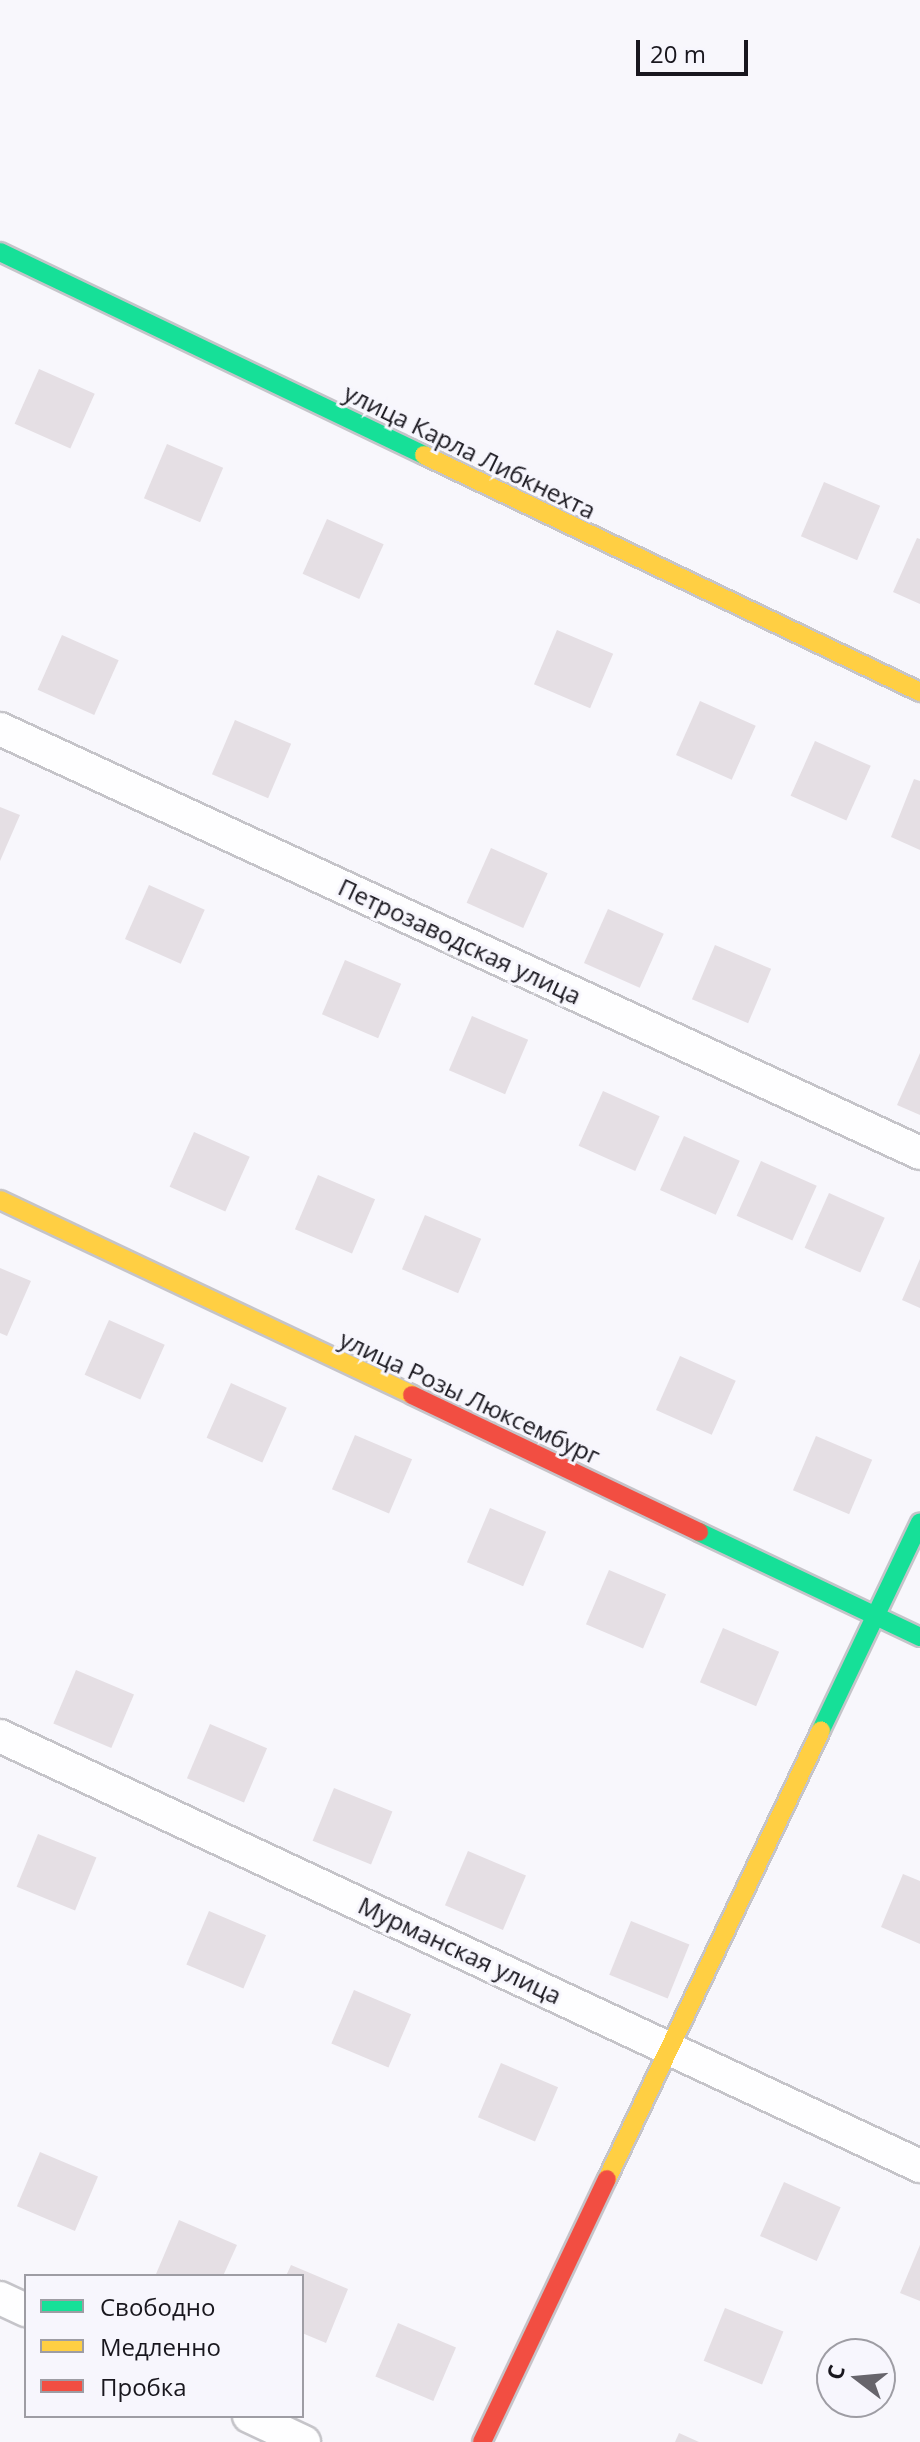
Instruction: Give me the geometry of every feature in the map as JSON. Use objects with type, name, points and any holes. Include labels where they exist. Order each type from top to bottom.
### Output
[{"type":"street","name":"улица Карла Либкнехта","points":[[0,252],[920,692]]},
{"type":"street","name":"Петрозаводская улица","points":[[0,729],[920,1153]]},
{"type":"street","name":"улица Розы Люксембург","points":[[0,1200],[920,1637]]},
{"type":"street","points":[[482,2442],[920,1522]]},
{"type":"street","name":"Мурманская улица","points":[[0,1736],[920,2166]]},
{"type":"street","points":[[0,2298],[24,2309]]},
{"type":"street","points":[[253,2418],[304,2442]]},
{"type":"building","points":[[39,369],[95,394],[70,449],[15,424]]},
{"type":"building","points":[[167,444],[223,468],[200,522],[144,498]]},
{"type":"building","points":[[824,482],[880,506],[857,560],[801,536]]},
{"type":"building","points":[[327,519],[384,544],[359,599],[303,574]]},
{"type":"building","points":[[917,538],[920,539],[920,604],[893,592]]},
{"type":"building","points":[[557,630],[613,654],[590,708],[534,684]]},
{"type":"building","points":[[62,635],[119,660],[94,715],[38,690]]},
{"type":"building","points":[[700,701],[756,726],[732,780],[676,755]]},
{"type":"building","points":[[235,720],[291,744],[268,798],[212,774]]},
{"type":"building","points":[[815,741],[871,766],[846,821],[791,796]]},
{"type":"building","points":[[914,779],[920,781],[920,850],[891,837]]},
{"type":"building","points":[[0,807],[20,815],[0,861]]},
{"type":"building","points":[[491,848],[548,873],[523,928],[467,903]]},
{"type":"building","points":[[149,885],[205,910],[181,964],[125,939]]},
{"type":"building","points":[[608,909],[664,934],[640,988],[584,963]]},
{"type":"building","points":[[715,945],[771,969],[748,1023],[692,999]]},
{"type":"building","points":[[345,960],[401,984],[378,1038],[322,1014]]},
{"type":"building","points":[[472,1016],[528,1040],[505,1094],[449,1070]]},
{"type":"building","points":[[920,1053],[920,1115],[897,1105]]},
{"type":"building","points":[[603,1091],[660,1116],[635,1171],[579,1146]]},
{"type":"building","points":[[194,1132],[250,1157],[225,1212],[170,1187]]},
{"type":"building","points":[[684,1136],[740,1161],[716,1215],[660,1190]]},
{"type":"building","points":[[761,1161],[817,1186],[792,1241],[737,1216]]},
{"type":"building","points":[[318,1175],[375,1199],[352,1254],[295,1229]]},
{"type":"building","points":[[829,1193],[885,1218],[860,1273],[805,1248]]},
{"type":"building","points":[[425,1215],[481,1239],[458,1293],[402,1269]]},
{"type":"building","points":[[920,1259],[920,1308],[902,1300]]},
{"type":"building","points":[[0,1268],[31,1281],[7,1336],[0,1333]]},
{"type":"building","points":[[109,1320],[165,1345],[140,1400],[85,1375]]},
{"type":"building","points":[[680,1356],[736,1381],[712,1435],[656,1410]]},
{"type":"building","points":[[231,1383],[287,1408],[262,1463],[207,1438]]},
{"type":"building","points":[[355,1435],[412,1459],[389,1514],[332,1489]]},
{"type":"building","points":[[816,1436],[872,1460],[849,1514],[793,1490]]},
{"type":"building","points":[[490,1508],[546,1532],[523,1586],[467,1562]]},
{"type":"building","points":[[609,1570],[666,1594],[643,1649],[586,1624]]},
{"type":"building","points":[[723,1628],[779,1652],[756,1706],[700,1682]]},
{"type":"building","points":[[76,1670],[134,1695],[111,1748],[53,1723]]},
{"type":"building","points":[[210,1724],[267,1748],[244,1803],[187,1778]]},
{"type":"building","points":[[334,1788],[392,1812],[371,1864],[313,1841]]},
{"type":"building","points":[[38,1834],[96,1858],[75,1910],[17,1887]]},
{"type":"building","points":[[468,1851],[526,1876],[503,1930],[445,1905]]},
{"type":"building","points":[[903,1874],[920,1881],[920,1944],[881,1927]]},
{"type":"building","points":[[209,1911],[266,1935],[243,1989],[186,1964]]},
{"type":"building","points":[[631,1921],[689,1945],[668,1998],[609,1975]]},
{"type":"building","points":[[354,1990],[411,2014],[388,2068],[331,2043]]},
{"type":"building","points":[[501,2063],[558,2087],[535,2142],[478,2117]]},
{"type":"building","points":[[40,2152],[98,2177],[75,2231],[17,2206]]},
{"type":"building","points":[[784,2182],[841,2207],[817,2261],[760,2236]]},
{"type":"building","points":[[179,2220],[237,2245],[224,2274],[156,2274]]},
{"type":"building","points":[[920,2245],[920,2301],[900,2293]]},
{"type":"building","points":[[291,2265],[348,2289],[326,2343],[304,2334],[304,2274],[287,2274]]},
{"type":"building","points":[[725,2308],[783,2332],[762,2384],[704,2361]]},
{"type":"building","points":[[398,2323],[456,2348],[433,2401],[375,2376]]},
{"type":"building","points":[[679,2433],[699,2442],[675,2442]]},
{"type":"traffic: fast","points":[[0,252],[424,455]]},
{"type":"traffic: fast","points":[[821,1730],[920,1522]]},
{"type":"traffic: fast","points":[[699,1532],[920,1637]]},
{"type":"traffic: slow","points":[[424,455],[920,692]]},
{"type":"traffic: slow","points":[[0,1200],[412,1395]]},
{"type":"traffic: slow","points":[[607,2179],[821,1730]]},
{"type":"traffic: jam","points":[[412,1395],[699,1532]]},
{"type":"traffic: jam","points":[[482,2442],[607,2179]]}]
